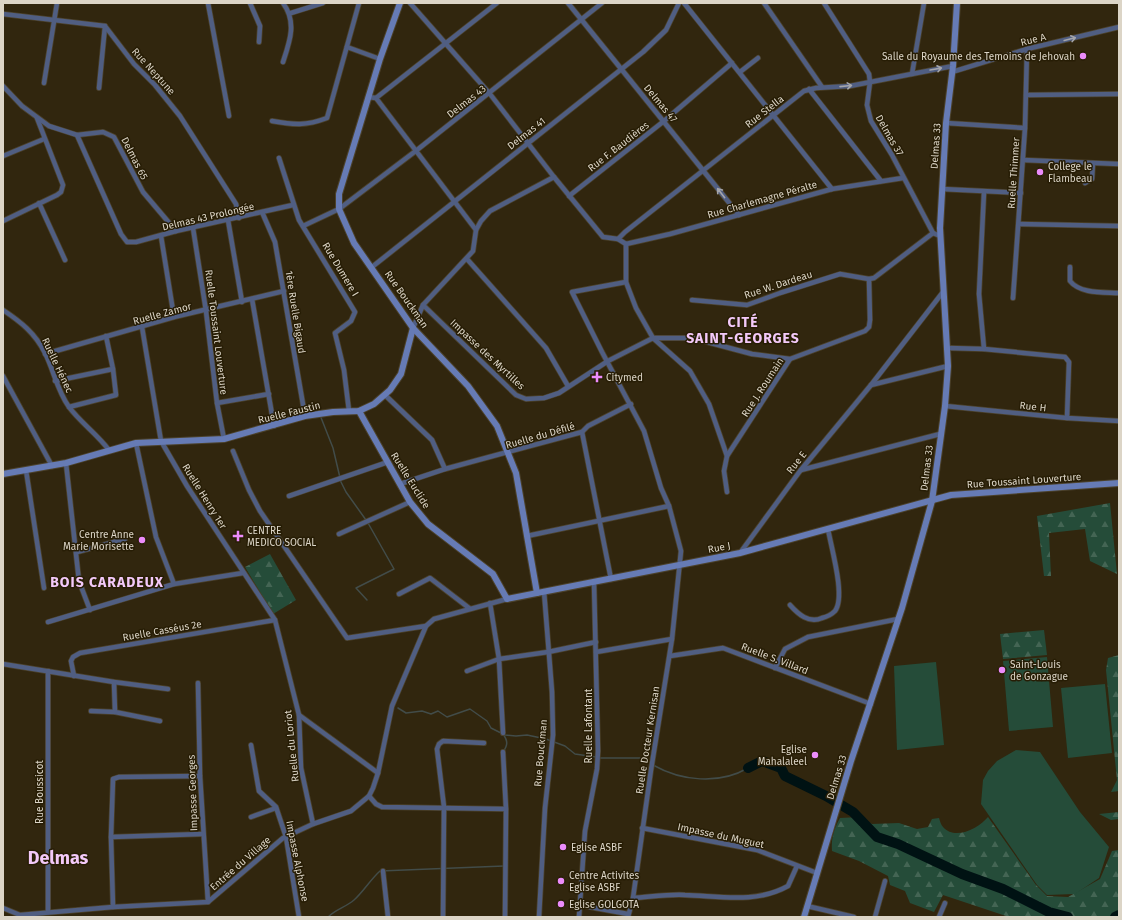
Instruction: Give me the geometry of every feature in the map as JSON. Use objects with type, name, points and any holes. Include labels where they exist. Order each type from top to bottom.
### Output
[{"type":"street","points":[[44,83],[57,3]]},
{"type":"street","points":[[208,3],[229,116]]},
{"type":"street","points":[[250,3],[260,26],[259,42]]},
{"type":"street","points":[[284,3],[290,13],[291,36],[284,62]]},
{"type":"street","points":[[290,13],[323,3]]},
{"type":"street","points":[[272,121],[297,126],[314,123],[327,118],[359,3]]},
{"type":"street","name":"Rue Bouckman","points":[[400,3],[380,59],[338,194],[338,209],[354,243],[413,328],[468,386],[497,426],[516,473],[540,592],[552,698],[553,735],[544,808],[539,917]]},
{"type":"street","points":[[410,3],[490,94],[569,196],[603,237],[618,239],[626,244],[626,282],[636,308],[653,338],[690,371],[709,404],[727,456]]},
{"type":"street","points":[[376,98],[497,3]]},
{"type":"street","name":"Delmas 47","points":[[568,3],[583,19],[621,70],[739,215]]},
{"type":"street","name":"Delmas 43","points":[[303,226],[338,209],[490,94],[602,3]]},
{"type":"street","name":"Delmas 41","points":[[372,268],[643,52],[666,30],[679,3]]},
{"type":"street","points":[[684,3],[832,189]]},
{"type":"street","points":[[764,3],[822,87]]},
{"type":"street","points":[[824,3],[868,74],[870,82]]},
{"type":"street","points":[[912,74],[924,3]]},
{"type":"street","name":"Delmas 33","points":[[804,917],[851,761],[898,619],[932,501],[945,406],[948,366],[940,236],[946,123],[953,69],[957,3]]},
{"type":"street","points":[[3,14],[105,26],[99,88]]},
{"type":"street","name":"Rue Neptune","points":[[105,26],[134,64],[155,85],[180,116],[236,204],[239,218]]},
{"type":"street","name":"Rue A","points":[[953,69],[1027,49],[1119,27]]},
{"type":"street","points":[[347,47],[380,59]]},
{"type":"street","name":"Ruelle Thimmer","points":[[1013,298],[1025,128],[1027,49]]},
{"type":"street","points":[[740,72],[758,58]]},
{"type":"street","name":"Rue F. Baudières","points":[[569,196],[664,121],[732,63]]},
{"type":"street","name":"Rue Stella","points":[[618,239],[773,115],[809,89],[844,86],[912,74],[953,69]]},
{"type":"street","name":"Delmas 37","points":[[870,82],[866,105],[868,116],[933,233]]},
{"type":"street","name":"Delmas 65","points":[[4,89],[37,118],[49,126],[77,134],[103,132],[114,137],[143,192],[176,231]]},
{"type":"street","points":[[809,89],[881,181]]},
{"type":"street","points":[[1026,95],[1119,94]]},
{"type":"street","points":[[368,97],[376,98],[417,150],[476,230]]},
{"type":"street","points":[[3,221],[61,192],[63,185],[37,118]]},
{"type":"street","points":[[946,123],[1025,128]]},
{"type":"street","name":"Delmas 43 Prolongée","points":[[77,134],[121,234],[127,242],[136,242],[176,231],[293,205]]},
{"type":"street","points":[[3,156],[44,139]]},
{"type":"street","name":"Rue Dumere I","points":[[279,158],[293,205],[303,226],[355,312],[351,321],[335,333],[335,338],[343,364],[349,411]]},
{"type":"street","points":[[1023,160],[1119,164]]},
{"type":"street","points":[[1085,183],[1092,179],[1093,163]]},
{"type":"street","points":[[359,411],[385,395],[401,374],[413,328],[423,305],[473,251],[476,230],[481,221],[490,212],[554,177]]},
{"type":"street","name":"Rue Charlemagne Péralte","points":[[626,244],[670,234],[832,189],[903,178]]},
{"type":"street","points":[[942,189],[1021,193]]},
{"type":"street","points":[[984,192],[979,294],[984,348]]},
{"type":"street","points":[[39,203],[65,260]]},
{"type":"street","name":"1ère Ruelle Bigaud","points":[[262,212],[275,242],[304,416]]},
{"type":"street","points":[[228,220],[242,302]]},
{"type":"street","points":[[1019,224],[1119,226]]},
{"type":"street","name":"Ruelle Toussaint Louverture","points":[[193,228],[206,311],[217,402],[224,439]]},
{"type":"street","points":[[869,279],[874,278],[933,233],[940,236]]},
{"type":"street","points":[[161,236],[174,317]]},
{"type":"street","points":[[467,259],[546,348],[568,386],[608,360],[653,338],[692,338],[752,354],[790,359]]},
{"type":"street","points":[[1070,267],[1070,281],[1074,286],[1097,292],[1119,293]]},
{"type":"street","name":"Rue W. Dardeau","points":[[692,300],[747,305],[840,274],[869,279]]},
{"type":"street","name":"Rue J. Roumain","points":[[727,492],[724,471],[727,456],[790,359],[865,331],[869,327],[869,279]]},
{"type":"street","points":[[626,282],[572,292],[644,431],[661,488],[669,506],[681,551],[680,565]]},
{"type":"street","name":"Ruelle Zamor","points":[[46,354],[174,317],[206,311],[284,291]]},
{"type":"street","name":"Rue E","points":[[740,553],[800,471],[871,385],[943,292]]},
{"type":"street","points":[[252,299],[274,426]]},
{"type":"street","name":"Impasse des Myrtilles","points":[[423,305],[521,398],[526,400],[544,398],[559,393],[568,386]]},
{"type":"street","name":"Ruelle Hénec","points":[[3,310],[18,319],[33,334],[46,354],[55,381],[69,407],[109,450]]},
{"type":"street","points":[[142,327],[161,441]]},
{"type":"street","points":[[69,407],[113,396],[117,392],[106,336]]},
{"type":"street","points":[[948,348],[984,348],[1065,357],[1067,359],[1067,418]]},
{"type":"street","points":[[871,385],[948,366]]},
{"type":"street","points":[[55,381],[113,368]]},
{"type":"street","points":[[3,376],[52,466]]},
{"type":"street","points":[[217,402],[269,394]]},
{"type":"street","points":[[385,395],[432,440],[445,470]]},
{"type":"street","name":"Ruelle du Défilé","points":[[400,484],[582,432],[588,426],[631,404]]},
{"type":"street","name":"Rue H","points":[[945,406],[1067,418],[1119,421]]},
{"type":"street","name":"Ruelle Faustin","points":[[3,474],[66,463],[136,443],[224,439],[274,426],[304,416],[359,411]]},
{"type":"street","name":"Ruelle Euclide","points":[[359,411],[410,502],[428,524],[494,574],[507,599]]},
{"type":"street","points":[[582,432],[611,579]]},
{"type":"street","points":[[800,471],[940,434]]},
{"type":"street","name":"Ruelle Henry 1er","points":[[161,441],[187,486],[275,620]]},
{"type":"street","points":[[136,443],[156,537],[174,584]]},
{"type":"street","points":[[233,451],[260,511],[347,638],[426,626]]},
{"type":"street","points":[[289,496],[388,462]]},
{"type":"street","points":[[66,463],[79,581],[90,610]]},
{"type":"street","points":[[26,470],[44,588]]},
{"type":"street","name":"Rue Toussaint Louverture","points":[[932,501],[951,496],[1119,483]]},
{"type":"street","name":"Rue J","points":[[507,599],[740,553],[932,501]]},
{"type":"street","points":[[339,534],[410,502]]},
{"type":"street","points":[[528,536],[669,506]]},
{"type":"street","points":[[790,605],[802,616],[809,619],[819,620],[835,610],[839,602],[840,590],[828,530]]},
{"type":"street","points":[[77,552],[125,539]]},
{"type":"street","name":"Ruelle Docteur Kernisan","points":[[628,915],[633,898],[650,770],[670,656],[680,565]]},
{"type":"street","points":[[48,622],[174,584],[244,574]]},
{"type":"street","points":[[399,594],[430,578],[469,608]]},
{"type":"street","name":"Ruelle Lafontant","points":[[579,917],[585,831],[597,769],[598,751],[594,582]]},
{"type":"street","points":[[506,809],[382,807],[376,804],[369,796],[378,773],[392,706],[426,626],[434,619],[469,608],[507,599]]},
{"type":"street","points":[[490,603],[499,659],[503,733]]},
{"type":"street","points":[[775,668],[785,649],[808,637],[898,619]]},
{"type":"street","name":"Ruelle Casséus 2e","points":[[74,676],[71,661],[73,657],[80,653],[275,620]]},
{"type":"street","name":"Ruelle du Loriot","points":[[275,620],[299,715],[301,768],[313,824]]},
{"type":"street","points":[[596,652],[672,639]]},
{"type":"street","points":[[467,671],[499,659],[548,652],[596,642]]},
{"type":"street","name":"Ruelle S. Villard","points":[[670,656],[723,648],[871,704]]},
{"type":"street","points":[[3,664],[114,682],[168,688]]},
{"type":"street","name":"Rue Boussicot","points":[[48,671],[48,912]]},
{"type":"street","points":[[114,682],[115,712]]},
{"type":"street","name":"Impasse Georges","points":[[198,682],[200,776],[208,902]]},
{"type":"street","points":[[91,710],[115,712],[160,721]]},
{"type":"street","points":[[299,715],[378,773]]},
{"type":"street","points":[[443,917],[444,807],[437,755],[439,744],[443,741],[484,743]]},
{"type":"street","name":"Impasse Alphonse","points":[[251,745],[259,790],[276,808],[284,837],[299,917]]},
{"type":"street","points":[[503,752],[506,809],[505,917]]},
{"type":"street","points":[[113,907],[111,836],[113,779],[119,776],[200,776]]},
{"type":"street","name":"Entrée du Village","points":[[3,908],[20,915],[113,907],[208,902],[284,837],[313,824],[343,815],[369,796]]},
{"type":"street","points":[[251,817],[276,808]]},
{"type":"street","name":"Impasse du Muguet","points":[[642,828],[757,850],[817,873]]},
{"type":"street","points":[[111,836],[203,834]]},
{"type":"street","points":[[633,898],[685,895],[711,898],[743,898],[766,894],[788,886],[797,866]]},
{"type":"street","points":[[383,871],[388,917]]},
{"type":"street","points":[[875,917],[885,881]]},
{"type":"street","points":[[939,917],[945,904]]},
{"type":"street","points":[[579,905],[628,915]]},
{"type":"street","points":[[807,906],[854,917]]},
{"type":"green space","points":[[1110,503],[1117,574],[1090,561],[1085,529],[1049,533],[1051,576],[1044,576],[1037,516]]},
{"type":"green space","points":[[270,554],[296,600],[273,614],[245,567]]},
{"type":"green space","points":[[1044,630],[1047,655],[1003,659],[1000,634]]},
{"type":"green space","points":[[1119,655],[1119,791],[1111,792],[1117,780],[1106,670],[1108,658]]},
{"type":"green space","points":[[1047,657],[1053,727],[1009,731],[1003,661]]},
{"type":"green space","points":[[936,662],[944,745],[897,750],[894,666]]},
{"type":"green space","points":[[1105,684],[1112,753],[1068,758],[1061,688]]},
{"type":"green space","points":[[1016,750],[1040,752],[1080,812],[1109,847],[1099,878],[1075,894],[1047,895],[1037,885],[981,804],[983,780],[988,771],[997,761]]},
{"type":"green space","points":[[1119,812],[1119,819],[1111,820],[1099,814]]},
{"type":"green space","points":[[860,817],[872,824],[899,823],[917,829],[928,827],[932,819],[939,818],[943,827],[948,831],[960,833],[973,829],[988,817],[1036,885],[1047,896],[1068,897],[1100,879],[1112,851],[1119,850],[1119,917],[1009,917],[943,895],[934,912],[910,903],[905,891],[890,885],[888,876],[859,861],[832,851],[833,834],[840,818]]},
{"type":"waterway","points":[[311,404],[317,412]]},
{"type":"waterway","points":[[320,415],[333,448],[341,482],[346,492],[366,520]]},
{"type":"waterway","points":[[367,600],[356,588],[394,569],[368,523]]},
{"type":"waterway","points":[[398,708],[406,713],[422,711],[431,714],[438,711],[447,717],[470,709],[487,721],[491,728],[505,735],[527,735],[546,739],[565,746],[575,754],[596,757]]},
{"type":"waterway","points":[[503,734],[507,743],[503,752]]},
{"type":"waterway","points":[[600,758],[643,758],[650,763]]},
{"type":"waterway","points":[[748,768],[762,761],[781,768],[785,776],[826,796],[853,812],[877,837],[898,844],[962,874],[1003,889],[1049,912],[1068,917]]},
{"type":"waterway","points":[[653,765],[676,775],[700,779],[725,777],[748,768]]},
{"type":"waterway","points":[[328,917],[354,900],[380,871],[504,866]]},
{"type":"waterway","points":[[1115,917],[1119,915]]},
{"type":"place","name":"Salle du Royaume des Temoins de Jehovah","points":[[1083,56]]},
{"type":"place","name":"College le Flambeau","points":[[1040,172]]},
{"type":"place","name":"Citymed","points":[[597,377]]},
{"type":"place","name":"CENTRE MEDICO SOCIAL","points":[[238,536]]},
{"type":"place","name":"Centre Anne Marie Morisette","points":[[142,540]]},
{"type":"place","name":"Saint-Louis de Gonzague","points":[[1002,670]]},
{"type":"place","name":"Eglise Mahalaleel","points":[[815,755]]},
{"type":"place","name":"Eglise ASBF","points":[[563,847]]},
{"type":"place","name":"Centre Activites Eglise ASBF","points":[[561,881]]},
{"type":"place","name":"Eglise GOLGOTA","points":[[561,904]]},
{"type":"district","name":"CITÉ SAINT-GEORGES","points":[[743,330]]},
{"type":"district","name":"BOIS CARADEUX","points":[[107,582]]},
{"type":"district","name":"Delmas","points":[[58,858]]}]
